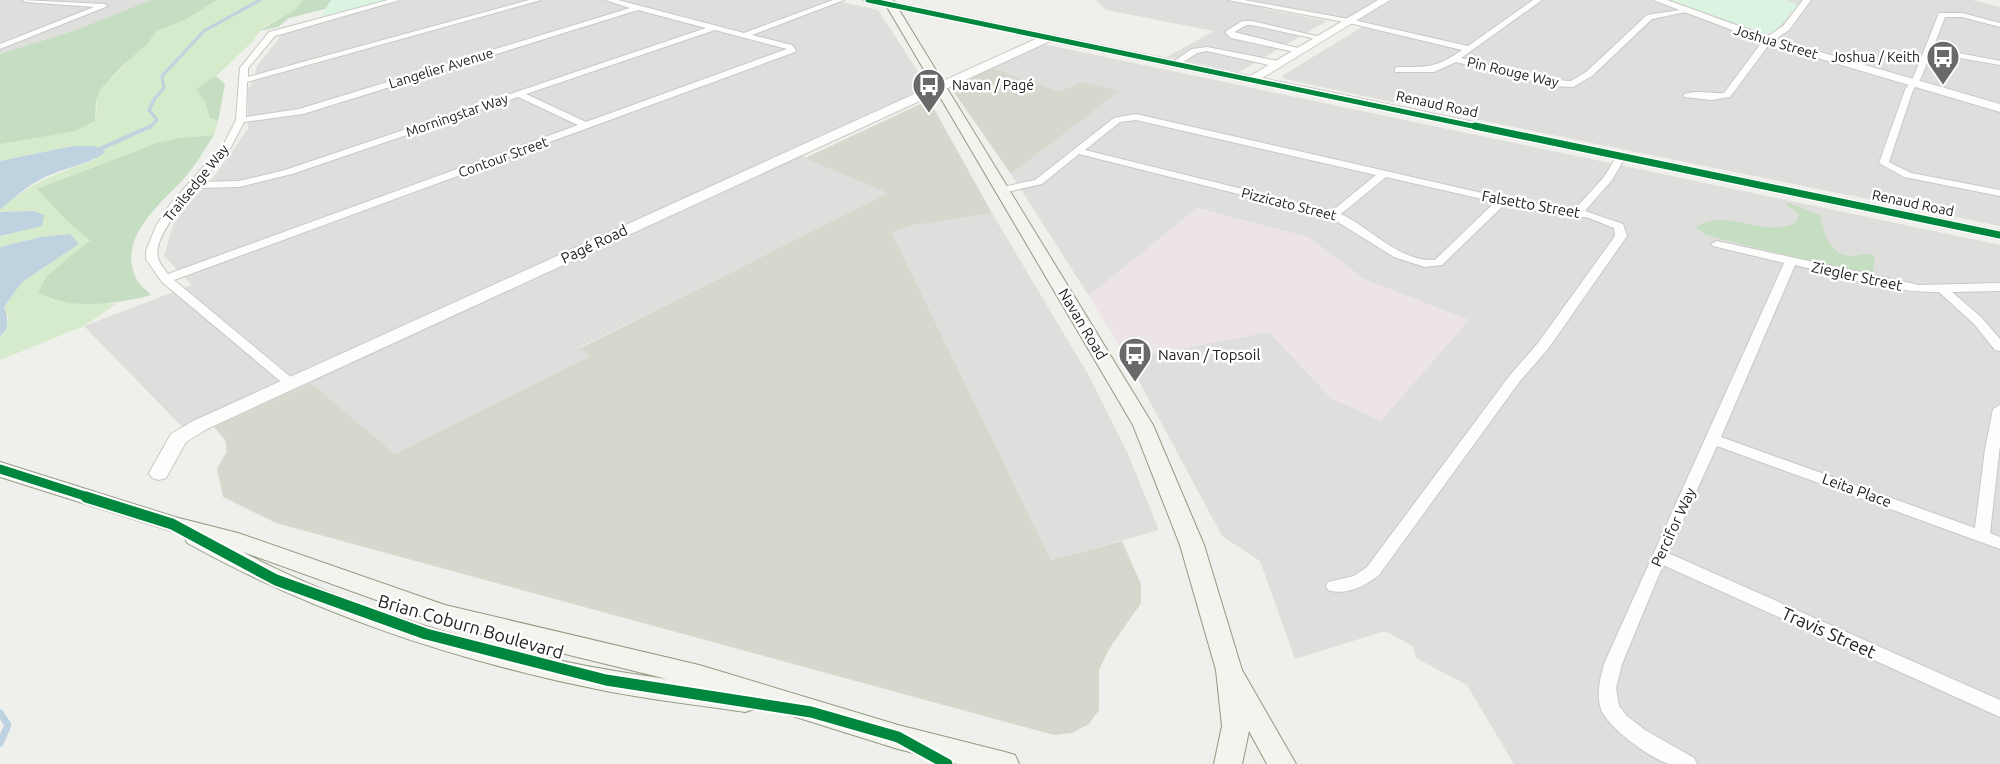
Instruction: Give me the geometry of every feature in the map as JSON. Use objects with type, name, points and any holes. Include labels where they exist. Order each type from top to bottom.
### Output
[{"type":"main road","name":"Navan Road","points":[[889,2],[1143,425],[1192,545],[1229,670],[1236,726],[1228,764]]},
{"type":"main road","name":"Brian Coburn Boulevard","points":[[0,469],[172,524],[276,580],[400,626],[470,647],[606,680],[811,712],[1005,764]]},
{"type":"main road","name":"Navan Road","points":[[1229,670],[1282,764]]},
{"type":"main road","name":"Brian Coburn Boulevard","points":[[898,737],[947,764]]},
{"type":"street","points":[[0,47],[103,9],[104,6],[26,0]]},
{"type":"street","points":[[396,0],[272,34],[244,68],[243,81],[537,0]]},
{"type":"street","points":[[615,0],[745,35],[840,0]]},
{"type":"street","name":"Renaud Road","points":[[868,0],[889,2],[1048,38],[2000,235]]},
{"type":"street","points":[[1239,0],[1349,21],[1470,49]]},
{"type":"street","points":[[1251,80],[1384,0]]},
{"type":"street","points":[[1398,70],[1434,69],[1457,60],[1538,0]]},
{"type":"street","name":"Joshua Street","points":[[1658,0],[1768,40],[1915,81],[2000,108]]},
{"type":"street","points":[[1797,0],[1807,1]]},
{"type":"street","points":[[1687,95],[1711,97],[1727,95],[1768,40],[1786,27],[1807,1]]},
{"type":"street","name":"Langelier Avenue","points":[[241,120],[300,112],[639,7]]},
{"type":"street","name":"Pin Rouge Way","points":[[1457,60],[1552,83],[1573,84],[1589,74],[1650,17],[1687,11]]},
{"type":"street","points":[[2000,24],[1962,15],[1942,15],[1929,50],[1909,90],[1884,163],[1908,175],[2000,193]]},
{"type":"street","points":[[1299,51],[1234,36],[1229,32],[1245,23],[1252,23],[1321,38]]},
{"type":"street","name":"Morningstar Way","points":[[194,185],[239,184],[288,172],[716,27]]},
{"type":"street","name":"Contour Street","points":[[166,279],[792,50],[791,47],[745,35]]},
{"type":"street","name":"Pagé Road","points":[[159,472],[172,446],[183,433],[1048,38]]},
{"type":"street","points":[[1174,64],[1195,51],[1207,49],[1278,64]]},
{"type":"street","points":[[1929,50],[2000,63]]},
{"type":"street","name":"Trailsedge Way","points":[[243,81],[241,120],[228,145],[175,205],[161,226],[152,251],[152,259],[166,279],[291,383]]},
{"type":"street","points":[[519,94],[588,126]]},
{"type":"street","name":"Falsetto Street","points":[[1002,190],[1038,182],[1117,120],[1136,117],[1502,201],[1578,213],[1613,222],[1619,226],[1621,236],[1547,341],[1518,374],[1373,572],[1358,582],[1334,586]]},
{"type":"street","name":"Pizzicato Street","points":[[1078,151],[1334,215],[1350,221],[1409,259],[1431,264],[1438,263],[1502,201]]},
{"type":"street","points":[[1578,213],[1615,169],[1621,156]]},
{"type":"street","points":[[1334,215],[1383,174]]},
{"type":"street","name":"Ziegler Street","points":[[1717,244],[1919,289],[2000,288]]},
{"type":"street","name":"Percifor Way","points":[[1687,764],[1656,747],[1620,722],[1610,708],[1607,688],[1613,664],[1659,556],[1791,261]]},
{"type":"street","points":[[1941,288],[1978,321],[2000,347]]},
{"type":"street","points":[[1982,536],[1992,449],[2000,409]]},
{"type":"street","name":"Leita Place","points":[[1713,439],[2000,543]]},
{"type":"street","name":"Travis Street","points":[[1659,556],[2000,709]]},
{"type":"shaded area","points":[[0,0],[151,0],[76,30],[0,54]]},
{"type":"shaded area","points":[[403,0],[832,0],[878,10],[928,87],[790,151],[889,193],[580,347],[590,356],[395,454],[311,383],[192,437],[84,326],[192,285],[164,256],[173,225],[190,202],[210,182],[248,129],[248,88],[251,86],[257,66],[284,32]]},
{"type":"shaded area","points":[[1096,0],[1972,0],[2000,7],[2000,226],[1415,107],[1285,79],[1282,76],[1370,22],[1267,4],[1261,8],[1327,21],[1239,72],[1167,57],[1214,31],[1106,10]]},
{"type":"shaded area","points":[[1043,44],[2000,245],[2000,764],[1514,764],[1467,685],[1416,658],[1413,646],[1385,631],[1295,659],[1260,561],[1222,536],[1127,359],[1269,332],[1332,399],[1468,320],[1364,279],[1308,237],[1197,208],[1089,296],[1011,174],[1119,92],[1081,82],[1060,93],[992,68]]},
{"type":"shaded area","points":[[992,68],[1060,92],[1081,82],[1120,91],[1011,174],[951,88]]},
{"type":"shaded area","points":[[929,100],[992,213],[909,226],[892,233],[1051,560],[1122,541],[1141,584],[1141,603],[1109,649],[1099,670],[1099,710],[1089,724],[1072,733],[1054,735],[276,523],[223,497],[217,469],[227,451],[225,440],[214,427],[311,383],[395,454],[590,356],[580,348],[888,193],[805,158]]},
{"type":"shaded area","points":[[1197,208],[1308,237],[1364,279],[1469,320],[1381,421],[1332,399],[1269,332],[1127,359],[1089,296]]},
{"type":"shaded area","points":[[992,213],[1089,376],[1128,454],[1159,530],[1051,560],[892,233],[909,226]]},
{"type":"green space","points":[[151,0],[217,0],[185,20],[157,31],[100,90],[96,100],[95,121],[75,131],[0,144],[0,54],[76,30]]},
{"type":"green space","points":[[217,0],[302,0],[296,9],[262,28],[253,41],[216,76],[196,89],[205,102],[210,117],[218,121],[214,135],[179,138],[157,143],[38,189],[70,224],[90,239],[74,254],[51,300],[116,304],[84,326],[0,360],[0,336],[4,334],[9,319],[4,307],[22,282],[79,244],[41,237],[0,247],[0,236],[4,236],[34,211],[0,212],[0,210],[33,185],[96,159],[73,146],[0,161],[0,144],[97,114],[96,100],[100,90],[157,31],[185,20]]},
{"type":"green space","points":[[302,0],[341,0],[325,9],[289,18],[278,27],[259,31],[296,9]]},
{"type":"green space","points":[[331,0],[386,0],[320,17]]},
{"type":"green space","points":[[1670,0],[1786,0],[1798,5],[1773,33],[1766,34]]},
{"type":"green space","points":[[216,76],[225,84],[218,121],[210,118],[205,102],[196,89]]},
{"type":"green space","points":[[214,135],[189,173],[150,215],[135,238],[132,264],[137,281],[151,295],[109,303],[78,304],[50,298],[38,292],[47,276],[90,240],[70,224],[37,189],[157,143],[179,138]]},
{"type":"green space","points":[[1789,203],[1820,215],[1829,242],[1838,252],[1852,256],[1867,254],[1875,256],[1873,271],[1868,275],[1721,239],[1705,234],[1696,227],[1720,220],[1772,228],[1785,227],[1797,222],[1799,214],[1785,204]]},
{"type":"water","points":[[73,146],[95,146],[106,152],[37,181],[20,192],[0,210],[0,161]]},
{"type":"water","points":[[34,211],[44,215],[42,226],[0,236],[0,212]]},
{"type":"water","points":[[70,234],[79,244],[22,282],[4,307],[7,323],[0,336],[0,247],[41,237]]},
{"type":"waterway","points":[[151,126],[157,120],[149,110],[155,98],[164,88],[162,76],[204,31],[260,0]]},
{"type":"waterway","points":[[100,149],[151,126]]},
{"type":"waterway","points":[[0,713],[8,725],[0,743]]},
{"type":"cycle path","points":[[868,0],[2000,235]]},
{"type":"cycle path","points":[[0,469],[172,524],[276,580],[426,634],[606,680],[811,712],[898,737],[947,764]]},
{"type":"place","name":"Joshua / Keith","points":[[1943,86]]},
{"type":"place","name":"Navan / Pagé","points":[[929,114]]},
{"type":"place","name":"Navan / Topsoil","points":[[1135,383]]}]
